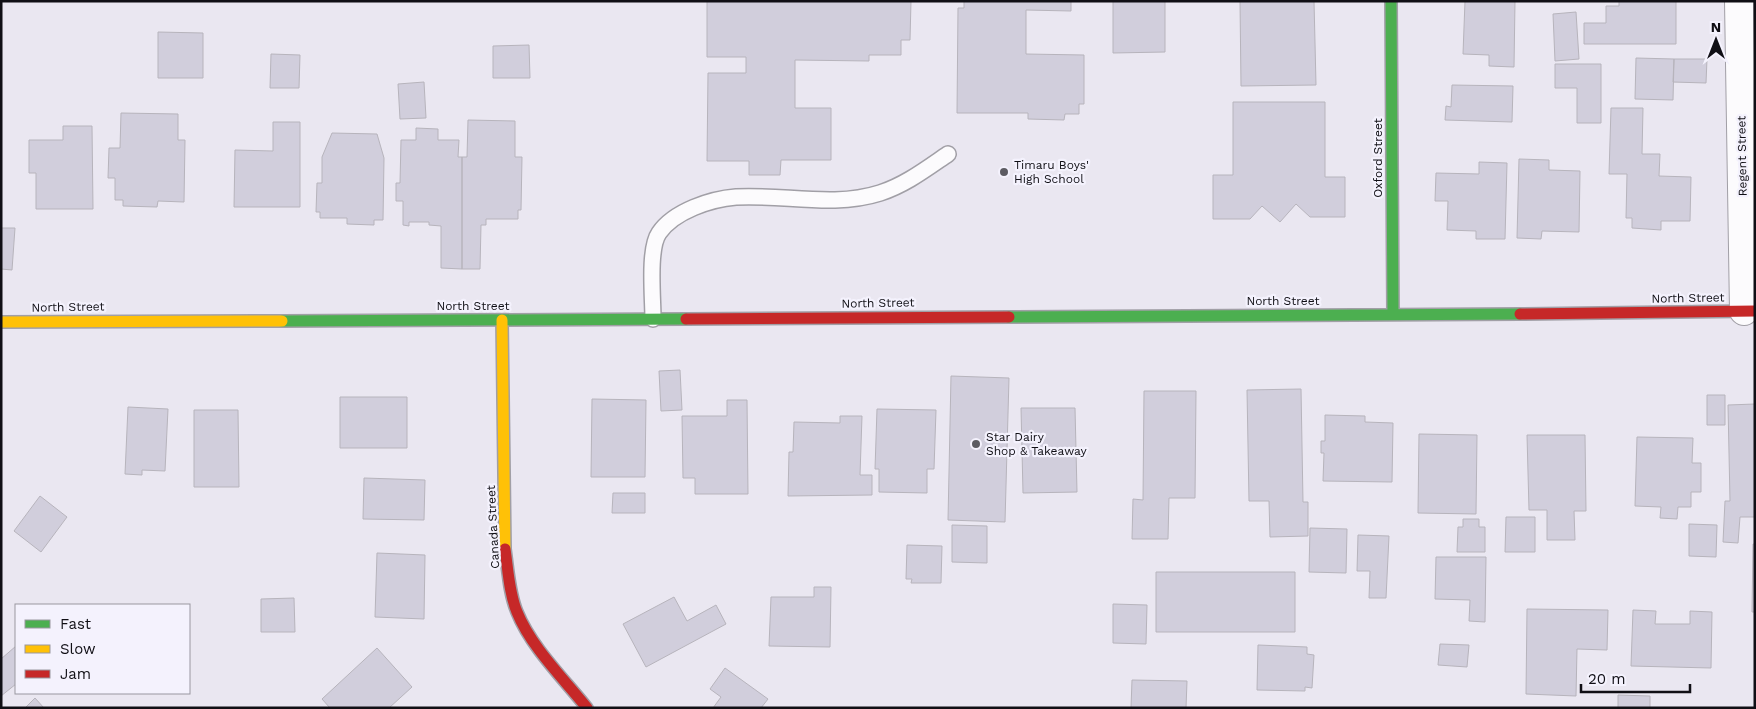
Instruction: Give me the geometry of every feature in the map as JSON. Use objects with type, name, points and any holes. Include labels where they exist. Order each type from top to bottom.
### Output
[{"type":"street","name":"Oxford Street","points":[[1391,1],[1393,315]]},
{"type":"street","name":"Regent Street","points":[[1739,1],[1750,311]]},
{"type":"street","name":"North Street","points":[[1,322],[1393,315],[1750,311]]},
{"type":"street","name":"Canada Street","points":[[502,320],[505,545],[510,584],[517,612],[533,641],[587,708]]},
{"type":"lane","points":[[653,319],[653,251],[659,233],[678,215],[702,204],[735,197],[842,200],[879,194],[911,180],[948,154]]},
{"type":"building","points":[[707,1],[911,1],[910,40],[901,40],[901,55],[869,55],[869,61],[795,60],[795,108],[831,108],[831,160],[781,160],[780,175],[749,175],[749,161],[707,161],[708,73],[746,73],[746,57],[707,57]]},
{"type":"building","points":[[964,1],[1071,1],[1071,11],[1026,10],[1026,54],[1084,55],[1084,104],[1079,104],[1079,114],[1065,114],[1064,120],[1028,119],[1028,113],[957,113],[958,8],[964,8]]},
{"type":"building","points":[[1113,1],[1165,1],[1165,52],[1113,53]]},
{"type":"building","points":[[1240,1],[1314,1],[1316,85],[1241,86]]},
{"type":"building","points":[[1465,1],[1515,1],[1514,67],[1489,66],[1489,55],[1463,54]]},
{"type":"building","points":[[1619,1],[1676,1],[1676,44],[1584,44],[1584,23],[1606,23],[1606,6],[1619,6]]},
{"type":"building","points":[[1576,12],[1579,59],[1555,61],[1553,14]]},
{"type":"building","points":[[158,32],[203,33],[203,78],[158,78]]},
{"type":"building","points":[[529,45],[530,78],[493,78],[493,46]]},
{"type":"building","points":[[271,54],[300,55],[299,88],[270,88]]},
{"type":"building","points":[[1636,58],[1674,59],[1673,100],[1635,99]]},
{"type":"building","points":[[1674,59],[1707,59],[1706,83],[1673,82]]},
{"type":"building","points":[[1555,64],[1601,64],[1601,123],[1577,123],[1577,88],[1555,88]]},
{"type":"building","points":[[424,82],[426,118],[400,119],[398,84]]},
{"type":"building","points":[[1452,85],[1513,86],[1512,122],[1445,120],[1446,106],[1451,107]]},
{"type":"building","points":[[1233,102],[1325,102],[1325,177],[1345,177],[1345,217],[1310,217],[1296,204],[1280,222],[1262,206],[1250,219],[1213,219],[1213,175],[1233,175]]},
{"type":"building","points":[[1611,108],[1643,108],[1642,154],[1660,154],[1659,176],[1691,177],[1690,221],[1661,221],[1661,230],[1632,228],[1632,218],[1626,218],[1627,174],[1609,174]]},
{"type":"building","points":[[121,113],[178,114],[178,140],[185,140],[184,202],[158,201],[157,207],[123,206],[123,200],[115,200],[115,178],[108,178],[109,148],[120,148]]},
{"type":"building","points":[[468,120],[515,121],[515,157],[522,157],[521,210],[518,210],[518,219],[486,219],[486,225],[481,225],[480,269],[462,269],[462,157],[467,157]]},
{"type":"building","points":[[273,122],[300,122],[300,207],[234,207],[235,150],[273,151]]},
{"type":"building","points":[[63,126],[92,126],[93,209],[36,209],[36,173],[29,173],[29,140],[63,140]]},
{"type":"building","points":[[416,128],[438,129],[438,140],[459,140],[458,157],[462,157],[462,269],[441,268],[441,226],[429,225],[429,222],[409,222],[409,226],[403,225],[403,201],[396,201],[396,183],[400,183],[401,140],[416,140]]},
{"type":"building","points":[[332,133],[377,134],[384,158],[383,220],[374,220],[374,225],[347,224],[347,218],[320,218],[320,212],[316,212],[317,183],[322,183],[322,157]]},
{"type":"building","points":[[1519,159],[1549,160],[1549,170],[1580,171],[1579,232],[1542,231],[1541,239],[1517,238]]},
{"type":"building","points":[[1479,162],[1507,163],[1505,239],[1476,239],[1476,231],[1447,230],[1448,201],[1435,201],[1436,173],[1479,174]]},
{"type":"building","points":[[1,228],[15,228],[12,270],[1,269]]},
{"type":"building","points":[[680,370],[682,410],[661,411],[659,371]]},
{"type":"building","points":[[951,376],[1009,378],[1005,522],[948,520]]},
{"type":"building","points":[[1301,389],[1303,502],[1308,502],[1308,536],[1270,537],[1269,501],[1249,501],[1247,390]]},
{"type":"building","points":[[1144,391],[1196,391],[1195,498],[1169,498],[1168,539],[1132,539],[1133,499],[1143,500]]},
{"type":"building","points":[[1707,395],[1725,395],[1725,425],[1707,425]]},
{"type":"building","points":[[340,397],[407,397],[407,448],[340,448]]},
{"type":"building","points":[[592,399],[646,400],[645,477],[591,477]]},
{"type":"building","points":[[727,400],[747,400],[748,494],[695,494],[695,478],[683,478],[682,416],[727,416]]},
{"type":"building","points":[[1755,404],[1755,517],[1740,517],[1738,543],[1723,542],[1725,501],[1730,501],[1728,405]]},
{"type":"building","points":[[128,407],[168,409],[165,471],[142,470],[142,475],[125,474]]},
{"type":"building","points":[[1021,408],[1075,408],[1077,492],[1023,493]]},
{"type":"building","points":[[877,409],[936,410],[934,469],[927,469],[927,493],[879,492],[879,469],[875,469]]},
{"type":"building","points":[[194,410],[238,410],[239,487],[194,487]]},
{"type":"building","points":[[1325,415],[1365,416],[1365,422],[1393,423],[1392,482],[1323,481],[1324,453],[1321,453],[1321,441],[1325,441]]},
{"type":"building","points":[[840,416],[862,416],[860,475],[872,475],[872,495],[788,496],[789,452],[793,452],[794,422],[840,423]]},
{"type":"building","points":[[1419,434],[1477,435],[1476,514],[1418,513]]},
{"type":"building","points":[[1527,435],[1585,435],[1586,511],[1574,511],[1575,540],[1547,540],[1547,510],[1529,510]]},
{"type":"building","points":[[1637,437],[1693,438],[1692,463],[1701,463],[1701,492],[1691,492],[1691,507],[1678,507],[1677,519],[1660,518],[1661,507],[1635,506]]},
{"type":"building","points":[[364,478],[425,480],[424,520],[363,519]]},
{"type":"building","points":[[613,493],[645,493],[645,513],[612,513]]},
{"type":"building","points":[[40,496],[67,517],[41,552],[14,531]]},
{"type":"building","points":[[1506,517],[1535,517],[1535,552],[1505,552]]},
{"type":"building","points":[[1463,519],[1479,519],[1479,527],[1485,527],[1485,552],[1457,552],[1458,527],[1463,527]]},
{"type":"building","points":[[1689,524],[1717,525],[1716,557],[1689,556]]},
{"type":"building","points":[[952,525],[987,526],[987,563],[952,562]]},
{"type":"building","points":[[1310,528],[1347,529],[1346,573],[1309,572]]},
{"type":"building","points":[[1358,535],[1389,536],[1386,598],[1369,598],[1370,571],[1357,571]]},
{"type":"building","points":[[1753,544],[1755,544],[1755,612],[1752,612]]},
{"type":"building","points":[[907,545],[942,546],[941,583],[911,583],[912,579],[906,579]]},
{"type":"building","points":[[377,553],[425,555],[424,619],[375,617]]},
{"type":"building","points":[[1436,557],[1486,557],[1485,622],[1469,621],[1470,600],[1435,599]]},
{"type":"building","points":[[1156,572],[1295,572],[1295,632],[1156,632]]},
{"type":"building","points":[[814,587],[831,587],[830,647],[769,646],[771,597],[814,597]]},
{"type":"building","points":[[674,597],[687,621],[716,605],[726,624],[646,667],[623,624]]},
{"type":"building","points":[[294,598],[295,632],[261,632],[261,599]]},
{"type":"building","points":[[1113,604],[1147,605],[1146,644],[1113,643]]},
{"type":"building","points":[[1527,609],[1608,610],[1607,650],[1577,649],[1576,696],[1526,694]]},
{"type":"building","points":[[1633,610],[1656,611],[1655,624],[1690,624],[1690,611],[1712,612],[1711,668],[1631,666]]},
{"type":"building","points":[[1440,644],[1469,645],[1467,667],[1438,665]]},
{"type":"building","points":[[1258,645],[1307,647],[1307,654],[1314,655],[1312,688],[1305,687],[1305,691],[1257,690]]},
{"type":"building","points":[[15,647],[15,685],[1,696],[1,659]]},
{"type":"building","points":[[377,648],[412,687],[389,708],[330,708],[322,699]]},
{"type":"building","points":[[725,668],[768,699],[761,708],[713,708],[721,697],[710,689]]},
{"type":"building","points":[[1132,680],[1187,681],[1186,708],[1131,708]]},
{"type":"building","points":[[1618,695],[1650,696],[1650,708],[1618,708]]},
{"type":"building","points":[[35,698],[44,708],[25,708]]},
{"type":"traffic: fast","points":[[1391,1],[1393,315]]},
{"type":"traffic: fast","points":[[1009,317],[1520,314]]},
{"type":"traffic: fast","points":[[282,321],[686,319]]},
{"type":"traffic: slow","points":[[502,320],[505,549]]},
{"type":"traffic: slow","points":[[1,322],[282,321]]},
{"type":"traffic: jam","points":[[1520,314],[1755,311]]},
{"type":"traffic: jam","points":[[686,319],[1009,317]]},
{"type":"traffic: jam","points":[[505,549],[512,597],[523,625],[539,650],[587,708]]},
{"type":"place","name":"Timaru Boys' High School","points":[[1004,172]]},
{"type":"place","name":"Star Dairy Shop & Takeaway","points":[[976,444]]}]
